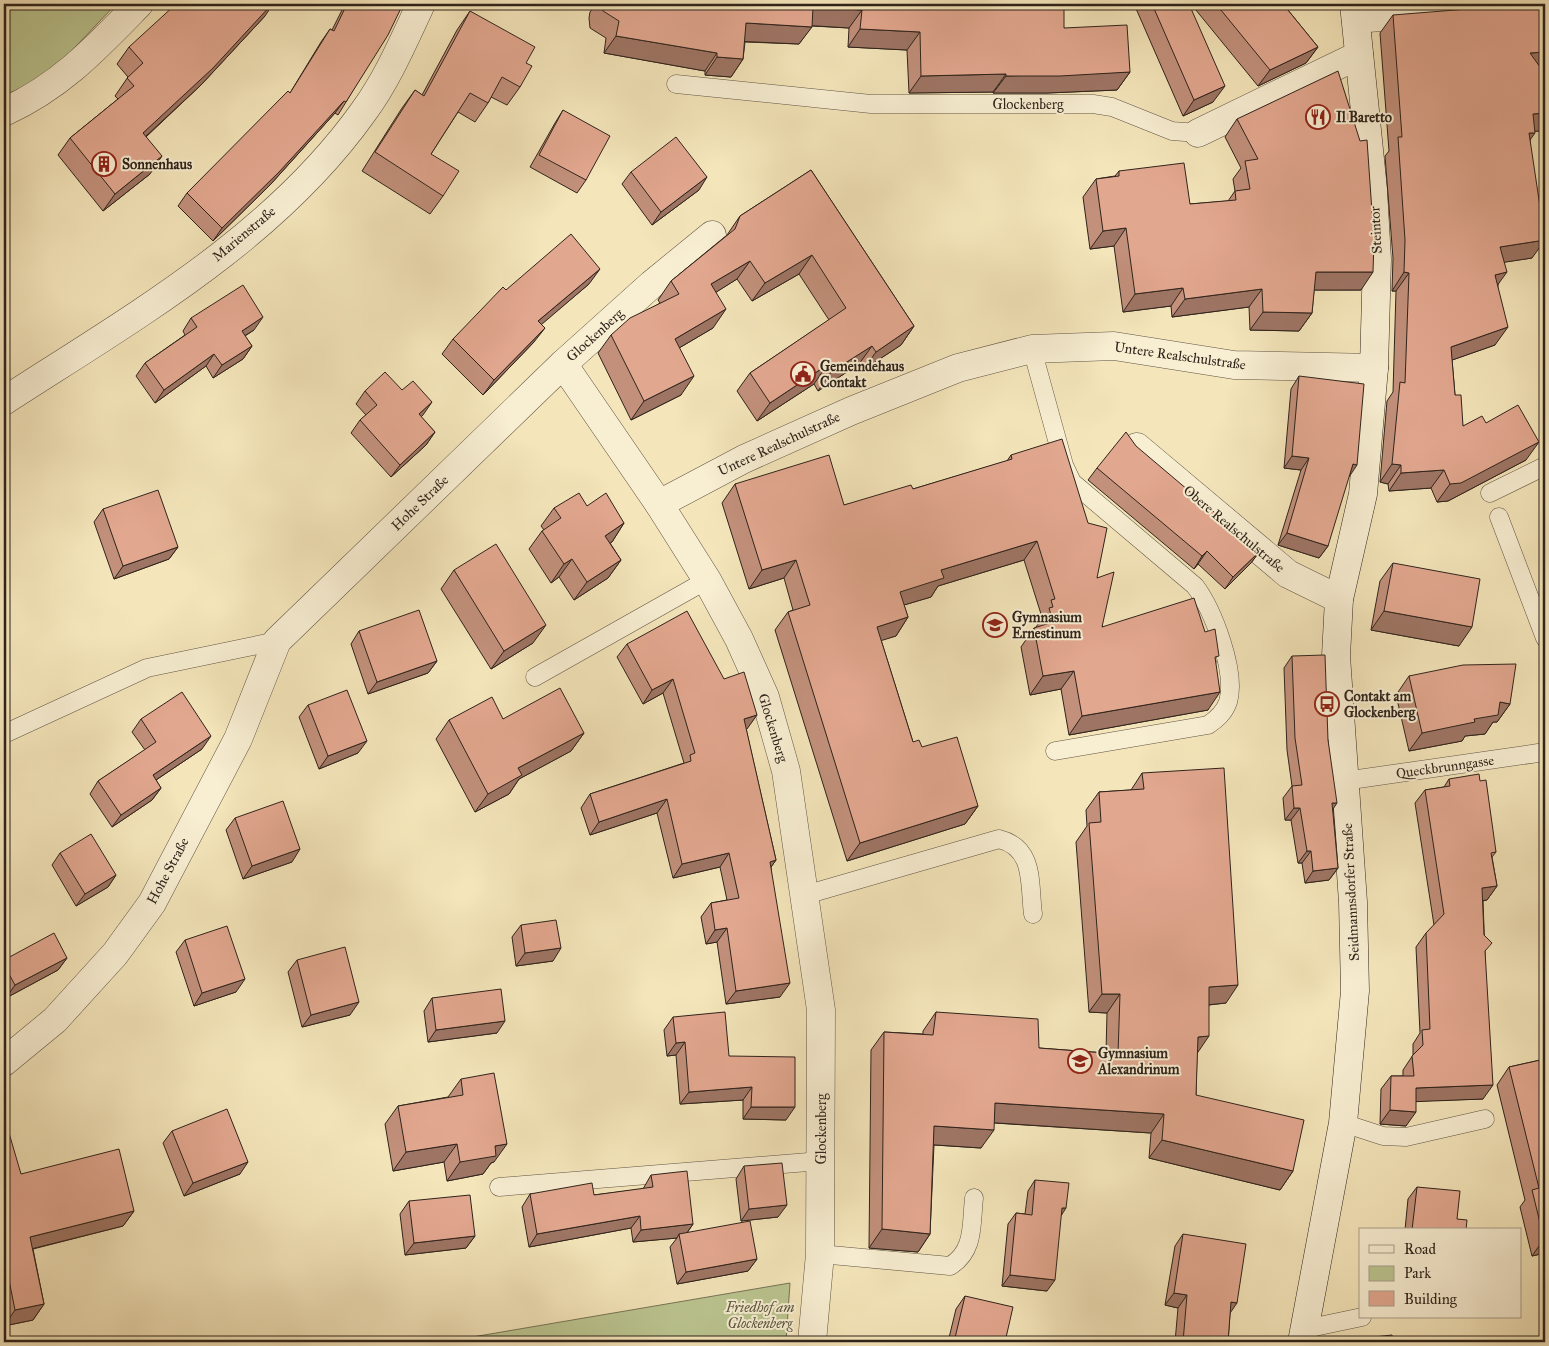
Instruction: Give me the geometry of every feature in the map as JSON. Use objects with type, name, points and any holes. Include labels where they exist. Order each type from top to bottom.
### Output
[{"type":"street","points":[[4,112],[31,100],[84,61],[139,4]]},
{"type":"street","name":"Marienstraße","points":[[4,401],[122,324],[232,248],[291,194],[340,142],[365,110],[396,56],[421,4]]},
{"type":"street","points":[[1355,12],[1450,11]]},
{"type":"street","name":"Steintor","points":[[1355,12],[1373,189],[1377,258],[1374,368],[1368,442]]},
{"type":"street","name":"Glockenberg","points":[[1198,133],[1360,56]]},
{"type":"street","name":"Glockenberg","points":[[712,235],[652,284],[563,364],[659,504],[706,580],[739,639],[765,697],[786,771],[821,1010],[820,1254],[812,1342]]},
{"type":"street","name":"Untere Realschulstraße","points":[[659,504],[744,459],[851,410],[958,368],[1032,349],[1114,346],[1234,365],[1374,368]]},
{"type":"street","name":"Hohe Straße","points":[[4,1062],[55,1020],[115,954],[152,903],[238,739],[278,641],[563,364]]},
{"type":"street","name":"Seidmannsdorfer Straße","points":[[1304,1335],[1344,1124],[1354,991],[1354,902],[1336,656],[1338,599],[1363,494],[1368,442]]},
{"type":"street","name":"Obere Realschulstraße","points":[[1137,447],[1288,574],[1338,599]]},
{"type":"lane","name":"Glockenberg","points":[[676,84],[871,104],[1093,104],[1112,107],[1172,131],[1198,133]]},
{"type":"lane","points":[[1032,349],[1064,465],[1072,482],[1196,586],[1207,602],[1216,621],[1231,681],[1228,702],[1219,718],[1208,725],[1055,751]]},
{"type":"lane","points":[[1490,493],[1545,466]]},
{"type":"lane","points":[[1499,517],[1545,638]]},
{"type":"lane","points":[[535,677],[706,580]]},
{"type":"lane","points":[[4,734],[147,668],[278,641]]},
{"type":"lane","name":"Queckbrunngasse","points":[[1344,782],[1545,752]]},
{"type":"lane","points":[[804,895],[999,839],[1011,842],[1021,849],[1027,862],[1033,914]]},
{"type":"lane","points":[[1344,1124],[1383,1136],[1406,1136],[1485,1119]]},
{"type":"lane","points":[[499,1186],[820,1161]]},
{"type":"lane","points":[[820,1254],[950,1266],[961,1259],[968,1248],[974,1198]]},
{"type":"lane","points":[[1304,1335],[1359,1318]]},
{"type":"green space","points":[[4,4],[20,4],[22,9],[30,4],[116,4],[62,61],[29,85],[4,95]]},
{"type":"green space","name":"Friedhof am Glockenberg","points":[[790,1283],[786,1342],[443,1342]]},
{"type":"building","points":[[176,4],[272,4],[213,68],[143,133],[162,156],[115,194],[70,138],[134,86],[127,78],[143,63],[129,47]]},
{"type":"building","points":[[347,4],[403,4],[388,35],[346,102],[344,101],[279,172],[222,228],[187,193],[288,91],[290,93],[330,29],[334,31]]},
{"type":"building","points":[[601,4],[1064,4],[1064,28],[1127,25],[1130,72],[1060,76],[1006,76],[1006,74],[921,76],[920,32],[860,29],[862,10],[813,7],[812,27],[746,23],[743,59],[717,57],[717,53],[616,36],[619,21],[603,11]]},
{"type":"building","points":[[1152,4],[1189,4],[1225,86],[1194,100]]},
{"type":"building","points":[[1216,4],[1283,4],[1318,47],[1270,70]]},
{"type":"building","points":[[1545,4],[1545,52],[1530,53],[1545,74],[1545,113],[1533,114],[1535,133],[1529,133],[1545,240],[1500,247],[1507,272],[1495,275],[1508,327],[1451,347],[1455,395],[1461,395],[1463,426],[1482,416],[1486,423],[1518,405],[1539,442],[1461,483],[1450,484],[1444,470],[1401,473],[1401,465],[1392,464],[1400,382],[1405,383],[1409,273],[1404,272],[1405,240],[1398,137],[1402,137],[1393,15]]},
{"type":"building","points":[[470,11],[535,47],[526,63],[532,66],[520,87],[502,77],[488,103],[470,93],[431,154],[459,171],[443,196],[375,152],[415,90],[424,96]]},
{"type":"building","points":[[1338,71],[1360,141],[1367,140],[1374,241],[1373,272],[1316,272],[1312,313],[1263,312],[1262,289],[1185,299],[1183,288],[1135,294],[1126,228],[1103,231],[1096,179],[1119,176],[1119,171],[1184,163],[1190,204],[1236,200],[1235,191],[1250,189],[1245,161],[1258,159],[1237,119]]},
{"type":"building","points":[[563,110],[610,136],[586,180],[539,155]]},
{"type":"building","points":[[676,137],[707,177],[661,212],[631,172]]},
{"type":"building","points":[[811,170],[914,326],[876,352],[872,346],[831,372],[827,365],[770,403],[750,373],[846,308],[812,255],[765,283],[750,261],[711,284],[726,309],[675,339],[694,376],[644,401],[611,335],[630,318],[679,294],[671,281],[735,229],[740,216]]},
{"type":"building","points":[[571,234],[600,269],[538,321],[545,328],[494,380],[453,339],[503,287],[506,290]]},
{"type":"building","points":[[243,285],[263,317],[242,331],[252,346],[222,365],[214,354],[164,390],[145,363],[197,327],[191,318]]},
{"type":"building","points":[[385,372],[402,390],[413,381],[432,402],[419,414],[435,432],[400,465],[360,420],[377,405],[365,391]]},
{"type":"building","points":[[1299,376],[1364,384],[1357,465],[1353,464],[1328,546],[1287,533],[1309,458],[1292,456]]},
{"type":"building","points":[[1126,432],[1136,446],[1260,551],[1233,577],[1207,551],[1202,556],[1097,468]]},
{"type":"building","points":[[1062,439],[1088,523],[1107,528],[1097,578],[1114,572],[1102,627],[1194,598],[1205,632],[1215,629],[1219,656],[1215,657],[1220,692],[1082,716],[1074,671],[1043,676],[1034,628],[1053,622],[1049,608],[1053,607],[1051,600],[1055,599],[1037,541],[941,570],[944,578],[900,592],[908,617],[877,627],[913,742],[919,740],[922,747],[957,737],[978,806],[860,843],[788,612],[810,605],[796,560],[762,570],[735,484],[829,455],[844,505],[911,485],[913,489],[1012,459],[1011,455]]},
{"type":"building","points":[[158,490],[178,547],[123,566],[103,509]]},
{"type":"building","points":[[579,493],[587,506],[606,493],[624,523],[605,536],[621,560],[587,582],[572,559],[564,564],[542,531],[561,518],[554,508]]},
{"type":"building","points":[[496,544],[546,625],[504,651],[454,570]]},
{"type":"building","points":[[1393,563],[1480,579],[1472,627],[1384,611]]},
{"type":"building","points":[[419,610],[437,661],[377,682],[359,631]]},
{"type":"building","points":[[687,611],[724,679],[744,672],[757,715],[744,719],[776,860],[770,862],[790,983],[736,991],[727,928],[715,930],[711,903],[739,898],[729,853],[682,864],[667,799],[599,822],[590,794],[691,761],[690,755],[695,753],[673,679],[652,690],[627,644]]},
{"type":"building","points":[[1325,655],[1328,740],[1337,803],[1332,803],[1338,868],[1313,871],[1311,851],[1307,851],[1300,808],[1294,808],[1292,786],[1302,785],[1295,738],[1292,656]]},
{"type":"building","points":[[1516,664],[1510,704],[1500,702],[1498,715],[1474,719],[1475,722],[1422,733],[1409,676],[1463,665]]},
{"type":"building","points":[[560,688],[584,733],[518,768],[522,775],[488,794],[449,720],[492,697],[503,719]]},
{"type":"building","points":[[347,690],[367,741],[328,756],[308,705]]},
{"type":"building","points":[[182,692],[211,736],[153,775],[161,788],[121,815],[98,781],[156,742],[141,719]]},
{"type":"building","points":[[1224,768],[1238,985],[1209,987],[1209,1036],[1198,1037],[1196,1095],[1304,1120],[1293,1171],[1162,1140],[1164,1114],[995,1103],[994,1130],[934,1126],[930,1234],[882,1229],[884,1032],[933,1035],[936,1012],[1038,1019],[1039,1048],[1118,1054],[1120,994],[1102,994],[1089,823],[1101,822],[1099,792],[1144,789],[1142,773]]},
{"type":"building","points":[[1479,774],[1480,781],[1486,780],[1496,852],[1491,853],[1497,886],[1482,888],[1484,935],[1492,943],[1485,951],[1493,1085],[1416,1088],[1416,1112],[1390,1110],[1391,1076],[1414,1076],[1412,1056],[1423,1045],[1422,1030],[1430,1029],[1426,933],[1444,914],[1425,790],[1450,786],[1449,779]]},
{"type":"building","points":[[283,801],[300,849],[252,866],[235,818]]},
{"type":"building","points":[[91,834],[116,875],[85,894],[60,853]]},
{"type":"building","points":[[556,920],[561,948],[525,953],[521,925]]},
{"type":"building","points":[[227,926],[245,979],[202,993],[185,940]]},
{"type":"building","points":[[54,933],[67,958],[15,985],[4,965],[4,960]]},
{"type":"building","points":[[345,947],[359,1002],[311,1015],[297,960]]},
{"type":"building","points":[[501,989],[505,1021],[436,1030],[432,998]]},
{"type":"building","points":[[725,1012],[729,1056],[795,1057],[795,1107],[751,1107],[752,1087],[689,1092],[685,1042],[676,1043],[673,1017]]},
{"type":"building","points":[[1545,1059],[1544,1239],[1532,1190],[1539,1188],[1509,1067]]},
{"type":"building","points":[[494,1073],[507,1144],[495,1146],[496,1156],[460,1162],[457,1144],[406,1152],[398,1106],[463,1095],[461,1079]]},
{"type":"building","points":[[227,1109],[248,1162],[193,1183],[172,1131]]},
{"type":"building","points":[[9,1133],[21,1174],[119,1149],[134,1211],[30,1237],[44,1304],[15,1310],[4,1255],[4,1134]]},
{"type":"building","points":[[782,1163],[787,1205],[749,1209],[744,1166]]},
{"type":"building","points":[[687,1171],[693,1224],[641,1230],[640,1216],[537,1234],[530,1194],[592,1183],[594,1195],[653,1187],[651,1175]]},
{"type":"building","points":[[1035,1180],[1069,1183],[1066,1208],[1062,1208],[1055,1280],[1010,1275],[1016,1213],[1032,1215]]},
{"type":"building","points":[[1417,1187],[1460,1191],[1457,1219],[1467,1220],[1466,1228],[1412,1228]]},
{"type":"building","points":[[470,1195],[475,1236],[414,1243],[409,1201]]},
{"type":"building","points":[[750,1221],[757,1259],[686,1272],[679,1234]]},
{"type":"building","points":[[1183,1234],[1246,1244],[1237,1303],[1231,1302],[1228,1342],[1183,1342],[1187,1295],[1174,1293]]},
{"type":"building","points":[[965,1296],[1013,1307],[1005,1342],[954,1342]]},
{"type":"building","points":[[1392,1335],[1393,1342],[1347,1342],[1347,1340]]},
{"type":"place","name":"Il Baretto","points":[[1318,117]]},
{"type":"place","name":"Sonnenhaus","points":[[104,164]]},
{"type":"place","name":"Gemeindehaus Contakt","points":[[803,374]]},
{"type":"place","name":"Gymnasium Ernestinum","points":[[995,625]]},
{"type":"place","name":"Contakt am Glockenberg","points":[[1327,704]]},
{"type":"place","name":"Gymnasium Alexandrinum","points":[[1080,1061]]}]
